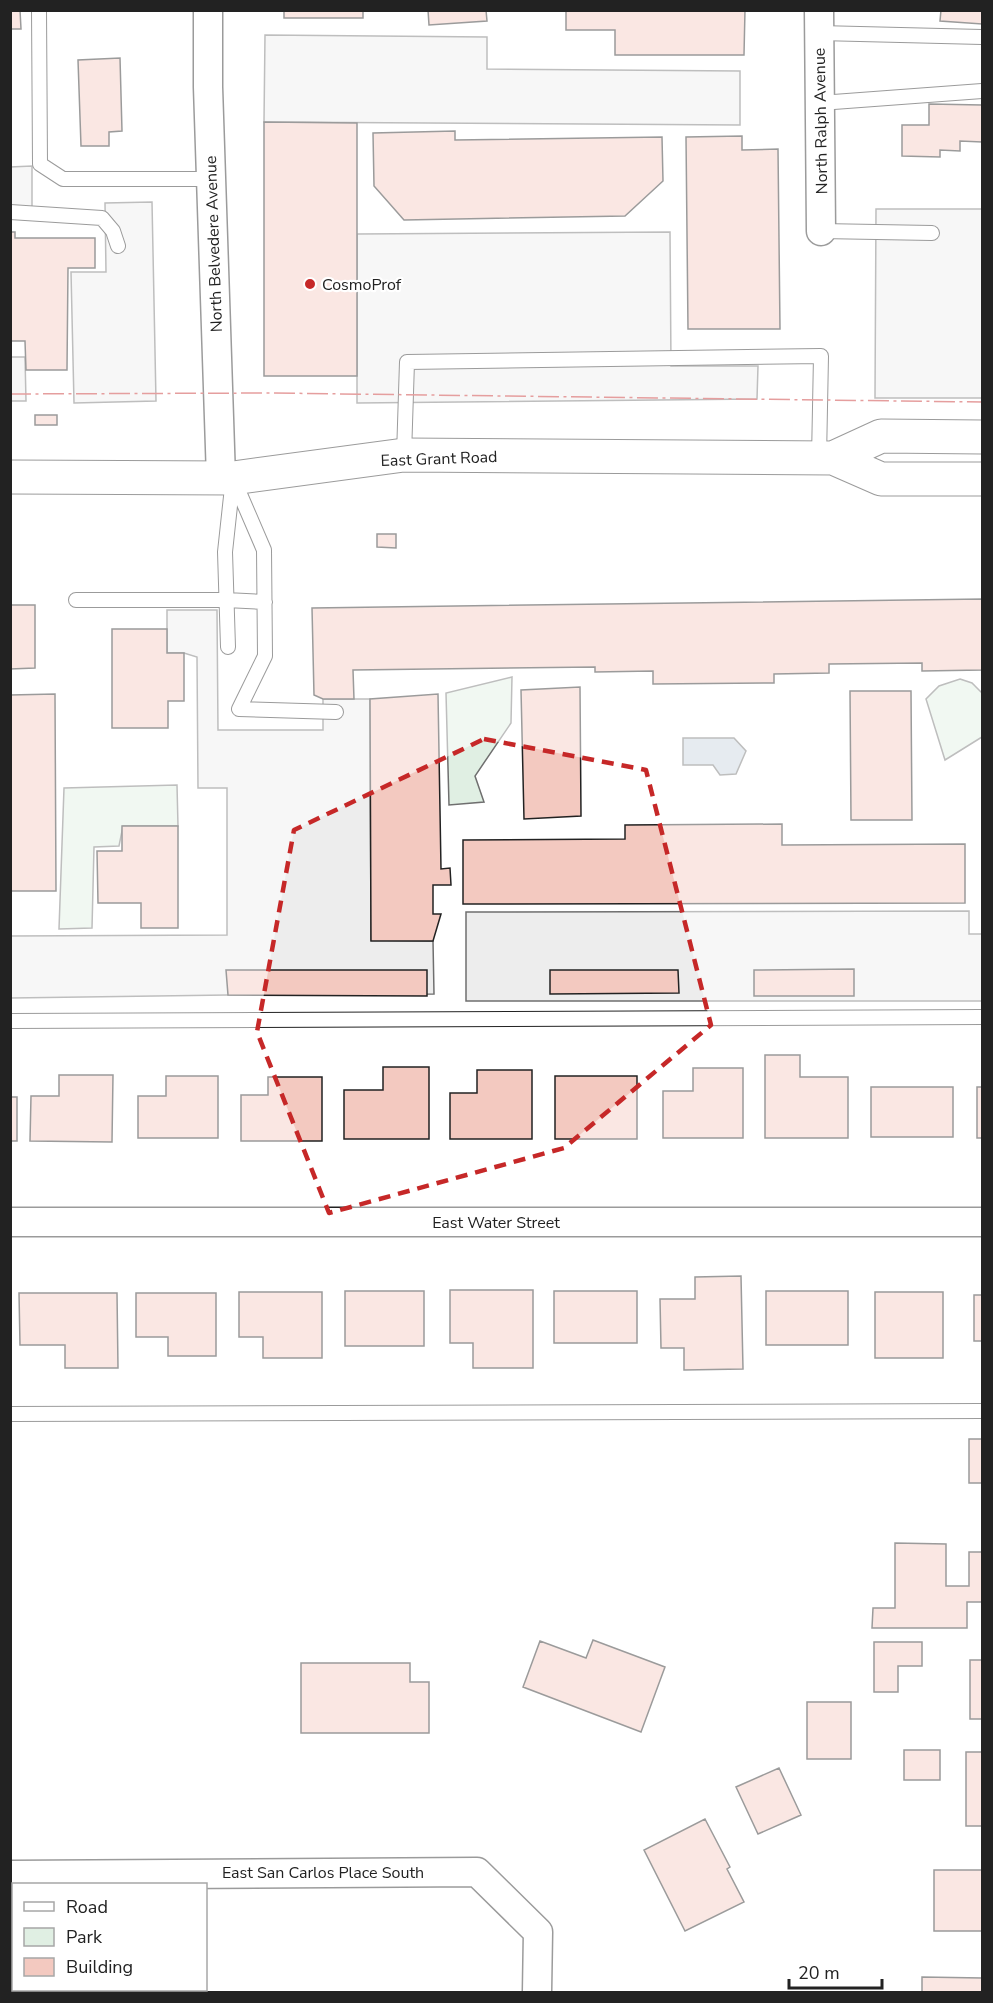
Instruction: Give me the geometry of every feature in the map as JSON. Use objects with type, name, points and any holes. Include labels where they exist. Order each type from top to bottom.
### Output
[{"type":"main road","name":"East Grant Road","points":[[826,458],[881,436],[982,437]]},
{"type":"main road","name":"East Grant Road","points":[[10,477],[227,478],[404,455],[826,458],[880,479],[982,479]]},
{"type":"street","name":"North Belvedere Avenue","points":[[208,10],[210,179],[227,478]]},
{"type":"street","name":"North Ralph Avenue","points":[[819,22],[821,231]]},
{"type":"street","name":"East Water Street","points":[[10,1222],[982,1222]]},
{"type":"street","name":"East San Carlos Place South","points":[[10,1875],[477,1872],[538,1932],[537,1992]]},
{"type":"lane","points":[[39,10],[40,164],[63,179],[210,179]]},
{"type":"lane","points":[[819,22],[982,37]]},
{"type":"lane","points":[[820,103],[982,91]]},
{"type":"lane","points":[[10,212],[102,218],[113,231],[118,246]]},
{"type":"lane","points":[[821,231],[933,233]]},
{"type":"lane","points":[[404,455],[407,362],[821,356],[826,458]]},
{"type":"lane","points":[[227,478],[225,552],[228,647]]},
{"type":"lane","points":[[227,478],[264,550],[265,656],[239,709],[336,712]]},
{"type":"lane","points":[[76,600],[265,602]]},
{"type":"lane","points":[[10,1021],[982,1017]]},
{"type":"lane","points":[[10,1414],[982,1411]]},
{"type":"highlighted area","points":[[484,739],[646,770],[711,1025],[564,1148],[329,1213],[257,1032],[294,830]]},
{"type":"green space","points":[[512,677],[511,723],[475,776],[484,802],[449,805],[446,693]]},
{"type":"green space","points":[[960,679],[972,683],[982,693],[982,737],[945,760],[926,699],[939,686]]},
{"type":"green space","points":[[177,785],[178,826],[123,826],[119,846],[94,847],[92,928],[59,929],[64,788]]},
{"type":"shaded area","points":[[265,35],[487,37],[487,69],[740,71],[740,125],[264,122]]},
{"type":"shaded area","points":[[32,166],[32,208],[11,208],[10,167]]},
{"type":"shaded area","points":[[152,202],[156,401],[74,403],[71,272],[106,272],[105,203]]},
{"type":"shaded area","points":[[876,209],[982,209],[982,398],[875,398]]},
{"type":"shaded area","points":[[670,232],[671,366],[758,366],[757,399],[357,403],[357,234]]},
{"type":"shaded area","points":[[10,357],[25,357],[26,401],[11,401]]},
{"type":"shaded area","points":[[167,610],[217,610],[218,730],[323,730],[323,699],[370,699],[371,940],[433,941],[434,994],[11,998],[10,936],[227,935],[227,788],[198,788],[197,657],[184,653],[167,653]]},
{"type":"shaded area","points":[[683,738],[734,738],[746,751],[736,774],[720,775],[713,765],[683,765]]},
{"type":"shaded area","points":[[969,911],[969,934],[982,934],[982,1001],[466,1001],[466,912]]},
{"type":"building","points":[[10,10],[20,10],[21,29],[10,29]]},
{"type":"building","points":[[284,10],[363,10],[363,18],[284,18]]},
{"type":"building","points":[[428,10],[486,10],[487,21],[429,25]]},
{"type":"building","points":[[566,10],[745,10],[744,55],[615,55],[615,30],[566,30]]},
{"type":"building","points":[[941,10],[982,10],[982,24],[940,21]]},
{"type":"building","points":[[120,58],[122,131],[109,132],[109,146],[81,146],[78,60]]},
{"type":"building","points":[[929,104],[982,105],[982,142],[960,141],[960,151],[940,150],[940,157],[902,156],[902,125],[929,125]]},
{"type":"building","points":[[264,122],[357,123],[357,376],[264,376]]},
{"type":"building","points":[[455,131],[455,140],[662,137],[663,181],[625,216],[404,220],[374,186],[373,133]]},
{"type":"building","points":[[742,136],[742,150],[778,149],[780,329],[688,329],[686,137]]},
{"type":"building","points":[[10,232],[15,232],[15,238],[95,238],[95,268],[68,268],[67,370],[26,370],[25,341],[10,341]]},
{"type":"building","points":[[35,415],[57,415],[57,425],[35,425]]},
{"type":"building","points":[[377,534],[396,534],[396,548],[377,547]]},
{"type":"building","points":[[982,599],[982,670],[922,671],[922,663],[829,664],[829,673],[774,674],[774,683],[653,684],[653,671],[595,672],[595,667],[353,670],[354,699],[323,699],[314,695],[312,608]]},
{"type":"building","points":[[10,605],[35,605],[35,668],[10,669]]},
{"type":"building","points":[[112,629],[167,629],[167,653],[184,653],[184,701],[168,701],[168,728],[112,728]]},
{"type":"building","points":[[580,687],[581,816],[524,819],[521,690]]},
{"type":"building","points":[[850,691],[911,691],[912,820],[851,820]]},
{"type":"building","points":[[55,694],[56,891],[10,891],[10,695]]},
{"type":"building","points":[[438,694],[441,869],[450,868],[451,885],[433,885],[433,914],[441,914],[433,941],[371,941],[370,699]]},
{"type":"building","points":[[782,824],[782,845],[965,844],[965,903],[463,904],[463,840],[625,839],[625,825]]},
{"type":"building","points":[[122,826],[178,826],[178,928],[141,928],[141,903],[98,903],[97,851],[122,851]]},
{"type":"building","points":[[854,969],[854,996],[754,996],[754,970]]},
{"type":"building","points":[[226,970],[427,970],[427,996],[228,995]]},
{"type":"building","points":[[550,970],[678,970],[679,993],[550,994]]},
{"type":"building","points":[[765,1055],[800,1055],[800,1077],[848,1077],[848,1138],[765,1138]]},
{"type":"building","points":[[383,1067],[429,1067],[429,1139],[344,1139],[344,1090],[383,1090]]},
{"type":"building","points":[[693,1068],[743,1068],[743,1138],[663,1138],[663,1091],[693,1091]]},
{"type":"building","points":[[477,1070],[532,1070],[532,1139],[450,1139],[450,1093],[477,1093]]},
{"type":"building","points":[[59,1075],[113,1075],[112,1142],[30,1141],[31,1096],[59,1096]]},
{"type":"building","points":[[166,1076],[218,1076],[218,1138],[138,1138],[138,1096],[166,1096]]},
{"type":"building","points":[[555,1076],[637,1076],[637,1139],[555,1139]]},
{"type":"building","points":[[268,1077],[322,1077],[322,1141],[241,1141],[241,1095],[268,1095]]},
{"type":"building","points":[[871,1087],[953,1087],[953,1137],[871,1137]]},
{"type":"building","points":[[977,1087],[982,1087],[982,1138],[977,1138]]},
{"type":"building","points":[[10,1097],[17,1097],[17,1141],[10,1141]]},
{"type":"building","points":[[741,1276],[743,1369],[684,1370],[684,1348],[661,1348],[660,1299],[695,1299],[695,1277]]},
{"type":"building","points":[[450,1290],[533,1290],[533,1368],[473,1368],[473,1343],[450,1343]]},
{"type":"building","points":[[345,1291],[424,1291],[424,1346],[345,1346]]},
{"type":"building","points":[[554,1291],[637,1291],[637,1343],[554,1343]]},
{"type":"building","points":[[766,1291],[848,1291],[848,1345],[766,1345]]},
{"type":"building","points":[[239,1292],[322,1292],[322,1358],[263,1358],[263,1337],[239,1337]]},
{"type":"building","points":[[875,1292],[943,1292],[943,1358],[875,1358]]},
{"type":"building","points":[[19,1293],[117,1293],[118,1368],[65,1368],[65,1345],[20,1345]]},
{"type":"building","points":[[136,1293],[216,1293],[216,1356],[168,1356],[168,1337],[136,1337]]},
{"type":"building","points":[[974,1295],[982,1295],[982,1341],[974,1341]]},
{"type":"building","points":[[969,1439],[982,1439],[982,1483],[969,1483]]},
{"type":"building","points":[[895,1543],[946,1544],[946,1586],[969,1586],[969,1552],[982,1552],[982,1602],[967,1602],[967,1628],[872,1628],[873,1608],[895,1608]]},
{"type":"building","points":[[593,1640],[665,1667],[641,1732],[523,1687],[540,1641],[586,1658]]},
{"type":"building","points":[[874,1642],[922,1642],[922,1666],[898,1666],[898,1692],[874,1692]]},
{"type":"building","points":[[970,1660],[982,1660],[982,1719],[970,1719]]},
{"type":"building","points":[[301,1663],[410,1663],[410,1682],[429,1682],[429,1733],[301,1733]]},
{"type":"building","points":[[807,1702],[851,1702],[851,1759],[807,1759]]},
{"type":"building","points":[[904,1750],[940,1750],[940,1780],[904,1780]]},
{"type":"building","points":[[966,1752],[982,1752],[982,1826],[966,1826]]},
{"type":"building","points":[[779,1768],[801,1815],[758,1834],[736,1787]]},
{"type":"building","points":[[705,1819],[730,1867],[727,1869],[744,1902],[685,1931],[644,1850]]},
{"type":"building","points":[[934,1870],[982,1870],[982,1931],[934,1931]]},
{"type":"building","points":[[922,1977],[982,1978],[982,1992],[922,1992]]},
{"type":"building","points":[[199,1991],[199,1992],[113,1992]]},
{"type":"power","points":[[10,394],[270,393],[982,402]]},
{"type":"place","name":"CosmoProf","points":[[310,284]]}]
